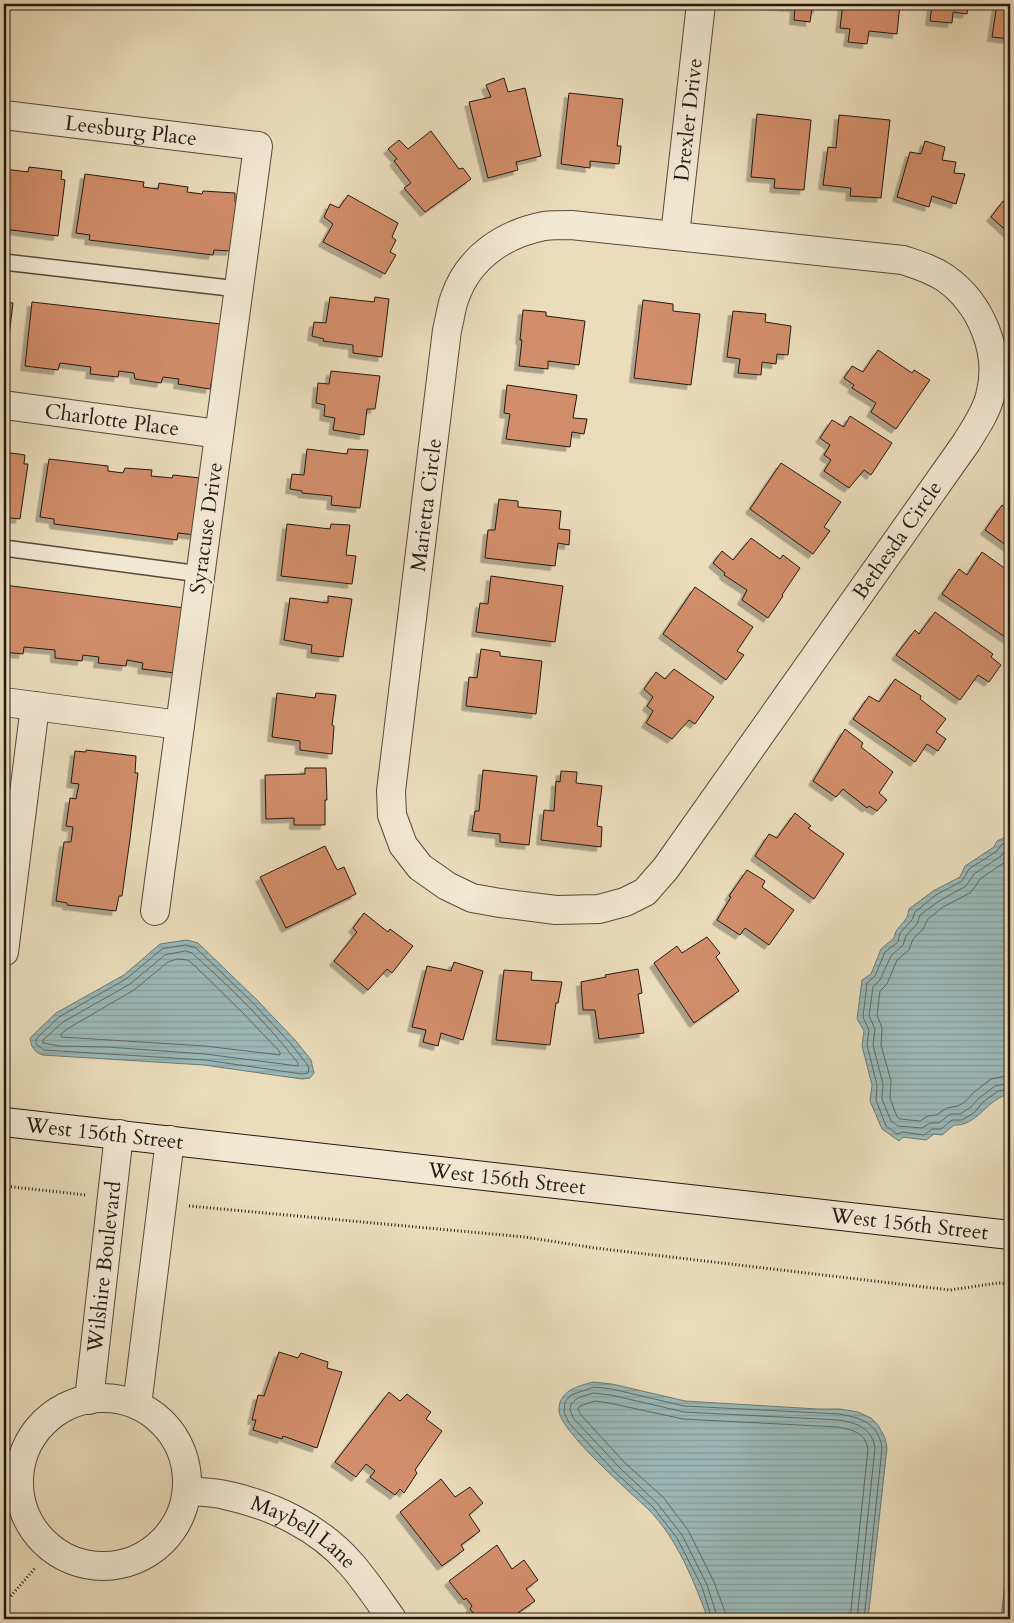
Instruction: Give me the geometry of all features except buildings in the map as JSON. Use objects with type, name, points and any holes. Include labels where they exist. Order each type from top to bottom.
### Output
[{"type":"street","name":"Drexler Drive","points":[[676,235],[701,4]]},
{"type":"street","name":"Leesburg Place","points":[[4,115],[258,146]]},
{"type":"street","name":"Syracuse Drive","points":[[154,911],[258,146]]},
{"type":"street","name":"Marietta Circle","points":[[500,903],[472,898],[447,886],[420,867],[403,845],[392,815],[390,791],[447,330],[454,297],[464,278],[484,253],[506,238],[522,232],[546,226],[571,225],[676,235]]},
{"type":"street","name":"Bethesda Circle","points":[[500,903],[556,910],[598,909],[624,902],[645,892],[666,868],[966,443],[982,418],[990,396],[994,373],[991,347],[981,318],[966,298],[946,279],[926,267],[903,260],[676,235]]},
{"type":"street","name":"Charlotte Place","points":[[4,405],[219,434]]},
{"type":"street","points":[[4,702],[180,725]]},
{"type":"street","points":[[4,952],[11,851],[35,706]]},
{"type":"street","name":"West 156th Street","points":[[4,1122],[1010,1235]]},
{"type":"street","name":"Wilshire Boulevard","points":[[89,1400],[118,1134]]},
{"type":"street","points":[[137,1405],[170,1140]]},
{"type":"street","points":[[113,1399],[137,1405],[159,1420],[176,1440],[186,1465],[187,1491],[182,1512],[173,1530],[154,1550],[129,1562],[116,1565],[88,1565],[62,1556],[50,1548],[36,1532],[26,1514],[19,1488],[12,1474],[36,1431],[60,1410],[89,1400],[113,1399]]},
{"type":"street","name":"Maybell Lane","points":[[187,1491],[224,1494],[259,1503],[292,1518],[323,1538],[350,1563],[392,1619]]},
{"type":"lane","points":[[4,262],[238,289]]},
{"type":"lane","points":[[4,548],[200,574]]},
{"type":"path","points":[[4,1186],[111,1198]]},
{"type":"path","points":[[162,1203],[525,1237],[595,1248],[950,1290],[998,1283],[1010,1284]]},
{"type":"path","points":[[4,1604],[36,1567]]},
{"type":"water","points":[[1010,835],[1010,1094],[995,1101],[969,1122],[954,1125],[942,1135],[934,1134],[926,1140],[903,1137],[899,1141],[882,1129],[870,1101],[872,1085],[862,1046],[864,1031],[857,1019],[862,980],[871,974],[881,949],[894,938],[895,933],[907,918],[909,909],[933,891],[960,877],[965,866],[994,847],[997,841]]},
{"type":"water","points":[[187,940],[198,943],[296,1041],[311,1060],[314,1073],[310,1078],[302,1079],[204,1065],[42,1055],[33,1048],[30,1038],[56,1013],[124,975],[160,944]]},
{"type":"water","points":[[593,1382],[612,1384],[685,1401],[840,1409],[858,1412],[871,1418],[878,1425],[885,1438],[887,1448],[868,1619],[708,1619],[691,1575],[668,1533],[648,1509],[583,1447],[562,1420],[559,1411],[565,1394],[570,1390]]},
{"type":"water","points":[[1010,1535],[1010,1619],[1001,1619]]}]
